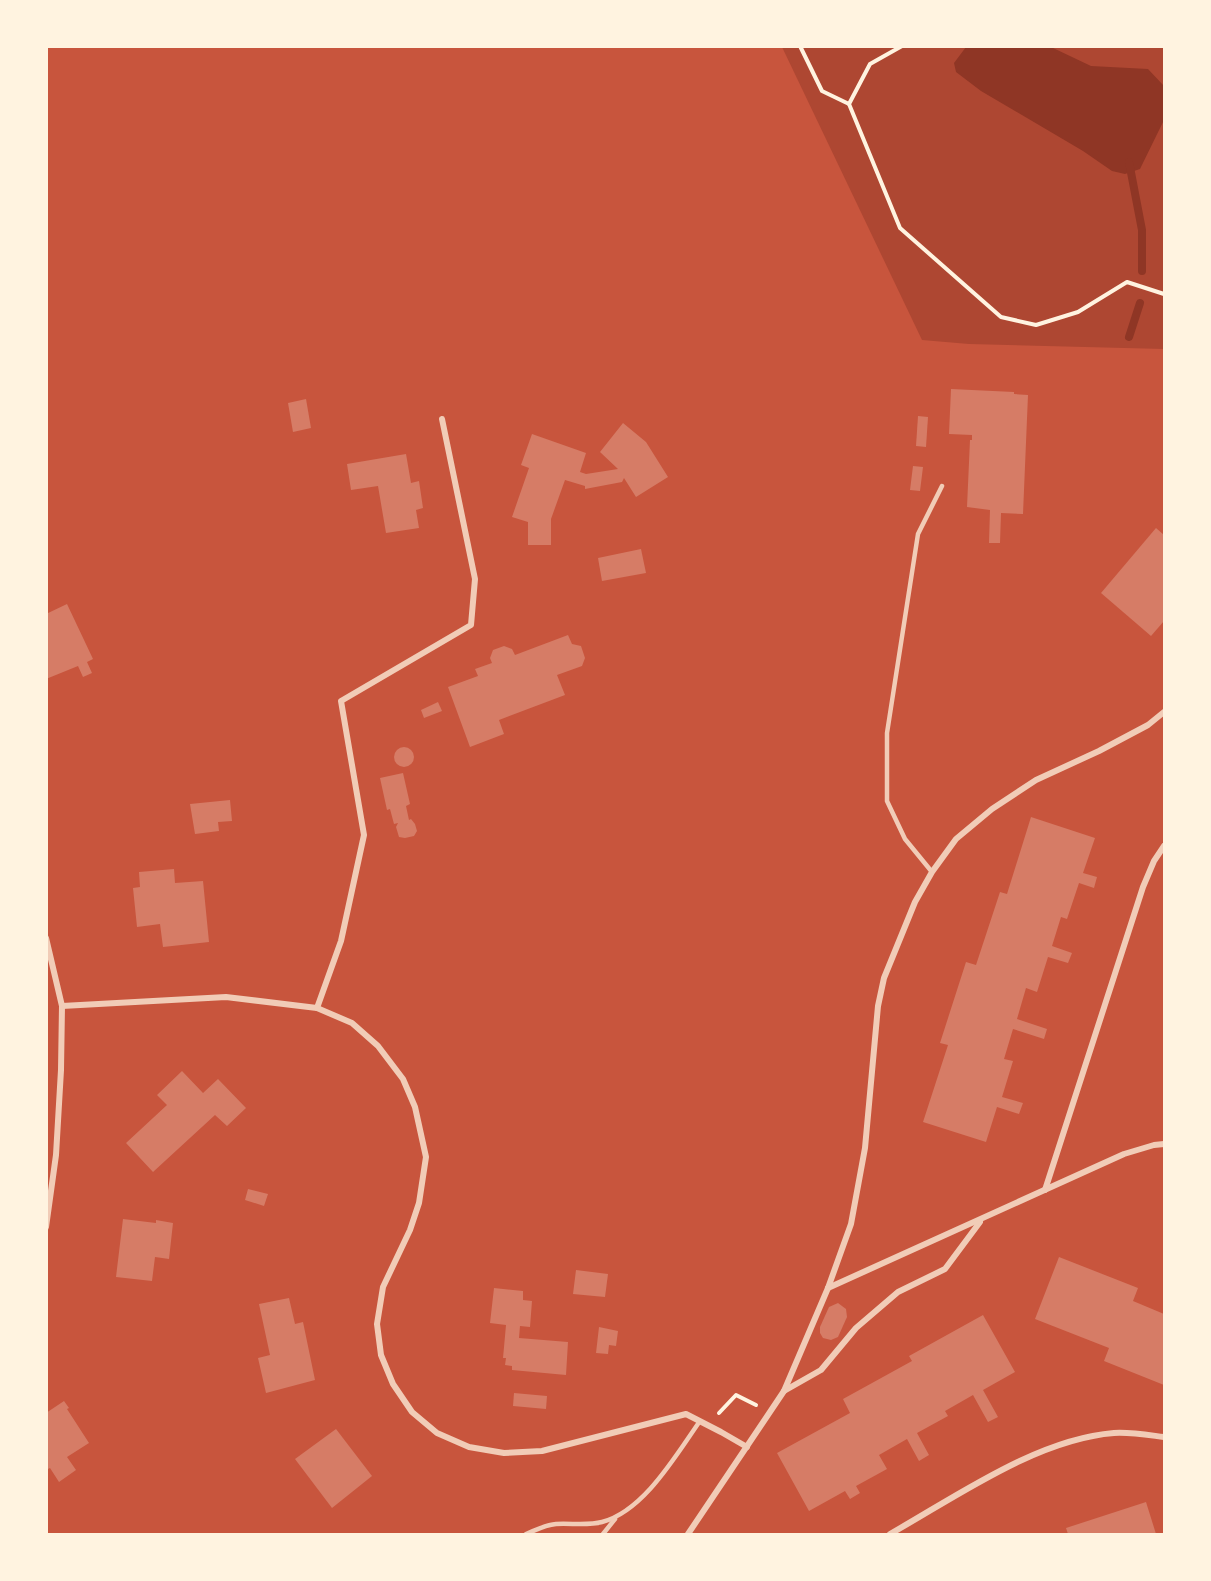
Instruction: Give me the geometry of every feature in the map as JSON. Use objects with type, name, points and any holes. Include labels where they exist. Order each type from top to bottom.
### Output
[{"type":"street","points":[[317,1008],[341,941],[364,835],[341,701],[471,625],[475,579],[442,419]]},
{"type":"street","points":[[688,1534],[784,1391],[828,1288],[851,1224],[861,1171],[878,1006],[884,978],[915,902],[932,872],[956,840],[992,809],[1036,780],[1148,725],[1164,712]]},
{"type":"street","points":[[1045,1190],[1143,887],[1154,861],[1164,846]]},
{"type":"street","points":[[46,938],[62,1006],[56,1155],[46,1227]]},
{"type":"street","points":[[62,1006],[226,996],[317,1008],[352,1023],[378,1046],[403,1079],[415,1107],[426,1157],[418,1203],[410,1230],[383,1287],[377,1324],[381,1355],[393,1384],[411,1412],[437,1433],[469,1447],[504,1453],[543,1451],[686,1414],[747,1447]]},
{"type":"street","points":[[828,1288],[1124,1154],[1154,1144],[1164,1144]]},
{"type":"street","points":[[784,1391],[821,1370],[856,1328],[898,1292],[945,1269],[981,1220]]},
{"type":"street","points":[[890,1534],[1006,1468],[1050,1448],[1114,1433],[1139,1433],[1164,1437]]},
{"type":"lane","points":[[932,872],[905,840],[887,801],[887,733],[918,534],[942,486]]},
{"type":"lane","points":[[46,973],[55,973]]},
{"type":"lane","points":[[603,1534],[617,1517],[632,1506],[649,1488],[700,1421]]},
{"type":"lane","points":[[526,1534],[543,1526],[600,1523],[617,1517]]},
{"type":"path","points":[[800,46],[822,91],[849,104],[900,228],[1001,317],[1036,325],[1078,312],[1127,282],[1164,294]]},
{"type":"path","points":[[849,104],[870,64],[902,46]]},
{"type":"path","points":[[710,1426],[736,1395],[769,1413]]},
{"type":"shaded area","points":[[782,47],[1164,47],[1164,349],[969,344],[922,340]]},
{"type":"shaded area","points":[[966,47],[1051,47],[1091,66],[1148,69],[1164,86],[1164,120],[1140,169],[1125,174],[1112,171],[1083,151],[981,91],[956,72],[954,63]]},
{"type":"building","points":[[951,389],[1014,392],[1014,394],[1028,395],[1023,514],[1001,513],[1000,543],[989,543],[990,510],[967,507],[972,435],[949,434]]},
{"type":"building","points":[[306,399],[311,428],[293,432],[288,403]]},
{"type":"building","points":[[918,416],[928,417],[926,447],[916,446]]},
{"type":"building","points":[[623,423],[646,442],[668,477],[636,497],[624,478],[622,482],[585,489],[585,486],[565,480],[551,519],[551,545],[528,545],[528,522],[512,517],[529,468],[521,465],[532,434],[586,453],[580,472],[586,474],[618,469],[600,452]]},
{"type":"building","points":[[406,454],[411,483],[419,481],[423,508],[416,510],[419,528],[386,533],[378,486],[351,490],[347,464]]},
{"type":"building","points":[[913,466],[923,467],[920,491],[910,490]]},
{"type":"building","points":[[1156,528],[1164,535],[1164,621],[1151,636],[1101,593]]},
{"type":"building","points":[[641,549],[646,573],[602,581],[598,558]]},
{"type":"building","points":[[67,604],[93,659],[87,662],[92,673],[83,677],[78,666],[46,679],[46,614]]},
{"type":"building","points":[[568,635],[572,644],[581,646],[585,658],[582,666],[557,675],[565,695],[499,720],[504,734],[470,747],[448,687],[478,676],[475,669],[492,663],[490,658],[493,650],[504,646],[512,649],[515,655]]},
{"type":"building","points":[[438,702],[442,711],[424,718],[421,710]]},
{"type":"building","points":[[404,747],[411,750],[414,757],[411,764],[404,767],[397,764],[394,757],[397,750]]},
{"type":"building","points":[[403,773],[410,804],[406,806],[409,820],[411,819],[415,824],[417,831],[414,836],[405,838],[399,837],[396,827],[398,823],[394,824],[390,809],[387,810],[380,778]]},
{"type":"building","points":[[230,800],[232,821],[218,822],[219,831],[195,834],[190,804]]},
{"type":"building","points":[[1031,817],[1095,838],[1083,873],[1097,877],[1094,888],[1079,883],[1067,919],[1061,917],[1052,946],[1072,953],[1068,963],[1048,957],[1037,992],[1026,988],[1017,1019],[1047,1029],[1044,1039],[1013,1029],[1004,1059],[1013,1061],[1002,1097],[1023,1103],[1019,1114],[997,1107],[986,1142],[923,1122],[948,1045],[940,1043],[966,962],[976,965],[1000,892],[1007,894]]},
{"type":"building","points":[[174,869],[175,883],[203,881],[209,942],[163,947],[160,924],[137,927],[133,888],[140,887],[139,872]]},
{"type":"building","points":[[182,1071],[203,1093],[218,1079],[246,1108],[227,1126],[215,1115],[153,1172],[126,1143],[167,1105],[157,1095]]},
{"type":"building","points":[[248,1189],[268,1194],[264,1206],[245,1200]]},
{"type":"building","points":[[123,1219],[173,1223],[169,1259],[155,1257],[152,1281],[116,1277]]},
{"type":"building","points":[[1059,1257],[1138,1288],[1133,1301],[1164,1314],[1164,1385],[1104,1361],[1109,1348],[1035,1319]]},
{"type":"building","points":[[576,1270],[608,1274],[605,1297],[573,1294]]},
{"type":"building","points":[[494,1288],[523,1291],[523,1300],[532,1301],[530,1327],[520,1326],[519,1338],[568,1342],[566,1375],[512,1370],[512,1366],[505,1365],[506,1358],[503,1358],[506,1325],[490,1323]]},
{"type":"building","points":[[289,1298],[295,1324],[303,1322],[315,1380],[266,1393],[258,1358],[270,1355],[259,1304]]},
{"type":"building","points":[[838,1303],[846,1309],[847,1317],[838,1337],[831,1340],[823,1338],[820,1327],[829,1307]]},
{"type":"building","points":[[983,1315],[1015,1372],[983,1390],[998,1417],[988,1422],[973,1395],[945,1411],[948,1416],[917,1433],[929,1455],[919,1461],[907,1439],[879,1455],[887,1469],[856,1486],[860,1493],[850,1499],[845,1491],[809,1511],[777,1453],[850,1413],[843,1399],[912,1361],[909,1356]]},
{"type":"building","points":[[599,1327],[618,1331],[616,1346],[609,1345],[608,1354],[596,1353]]},
{"type":"building","points":[[514,1393],[547,1396],[546,1409],[513,1406]]},
{"type":"building","points":[[64,1401],[89,1443],[67,1457],[76,1470],[59,1482],[50,1468],[46,1470],[46,1413]]},
{"type":"building","points":[[336,1429],[372,1476],[332,1508],[295,1459]]},
{"type":"building","points":[[1146,1502],[1156,1534],[1068,1534],[1066,1528]]},
{"type":"waterway","points":[[1129,162],[1142,230],[1142,271]]},
{"type":"waterway","points":[[1129,337],[1140,303]]}]
